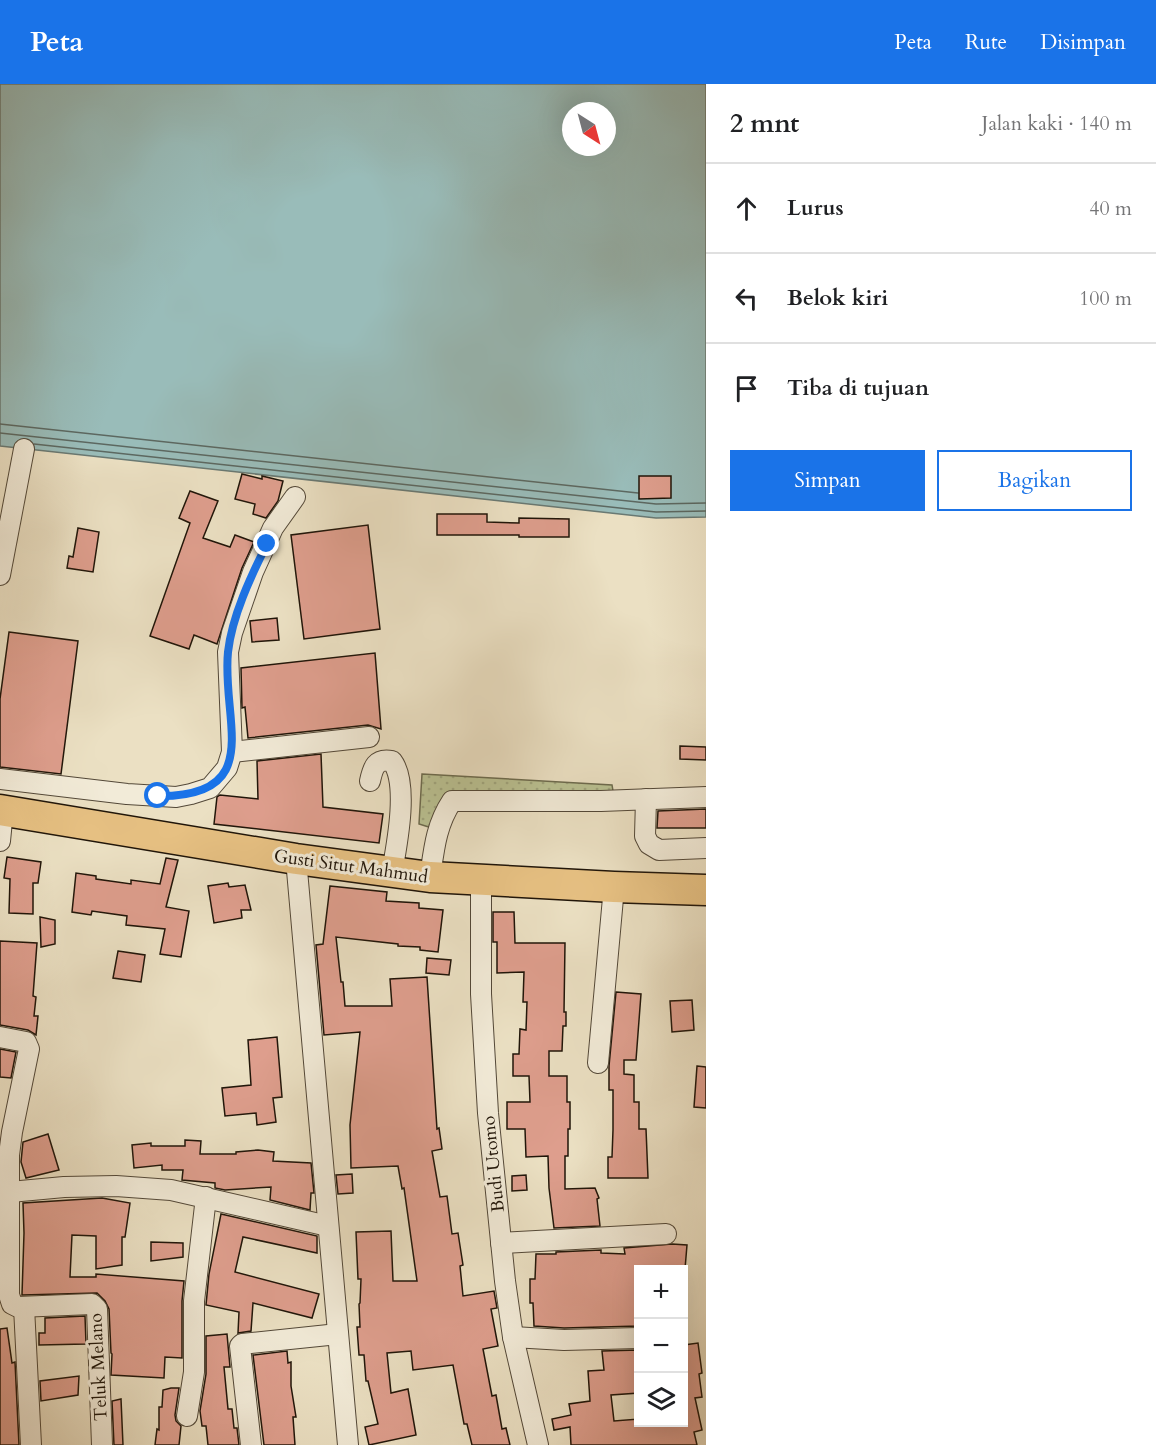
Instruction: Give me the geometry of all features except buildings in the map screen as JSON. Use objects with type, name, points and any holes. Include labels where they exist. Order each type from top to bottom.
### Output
[{"type":"highway","name":"Gusti Situt Mahmud","points":[[1,810],[296,859],[430,877],[706,890]]},
{"type":"street","points":[[0,575],[24,449]]},
{"type":"street","points":[[0,779],[127,794],[176,797],[210,788],[227,768],[232,753],[228,652],[232,633],[253,572],[273,528],[295,498]]},
{"type":"street","points":[[232,753],[369,737]]},
{"type":"street","points":[[370,781],[378,761],[392,761],[397,768],[400,784],[399,817],[392,872]]},
{"type":"street","points":[[430,877],[436,831],[443,814],[452,801],[706,798]]},
{"type":"street","points":[[645,799],[645,836],[649,844],[659,850],[706,848]]},
{"type":"street","points":[[0,841],[1,810]]},
{"type":"street","points":[[296,859],[348,1445]]},
{"type":"street","name":"Budi Utomo","points":[[481,880],[482,1016],[488,1113],[501,1243],[513,1337],[538,1445]]},
{"type":"street","points":[[598,1064],[614,887]]},
{"type":"street","points":[[0,1037],[26,1042],[29,1049],[9,1155],[9,1295],[12,1304],[24,1307],[31,1445]]},
{"type":"street","points":[[10,1192],[64,1187],[116,1186],[171,1190],[328,1226]]},
{"type":"street","points":[[187,1416],[194,1372],[194,1302],[206,1197]]},
{"type":"street","points":[[501,1243],[666,1234]]},
{"type":"street","name":"Teluk Melano","points":[[24,1307],[92,1304],[98,1309],[102,1445]]},
{"type":"street","points":[[251,1445],[240,1346],[338,1334]]},
{"type":"street","points":[[513,1337],[564,1340],[634,1338]]},
{"type":"green space","points":[[422,774],[612,785],[614,797],[449,797],[432,828],[419,824]]},
{"type":"water","points":[[0,84],[706,84],[706,517],[656,518],[0,446]]},
{"type":"route","points":[[158,796],[176,797],[210,788],[227,768],[233,740],[229,704],[228,652],[236,620],[253,572],[267,544]]}]
